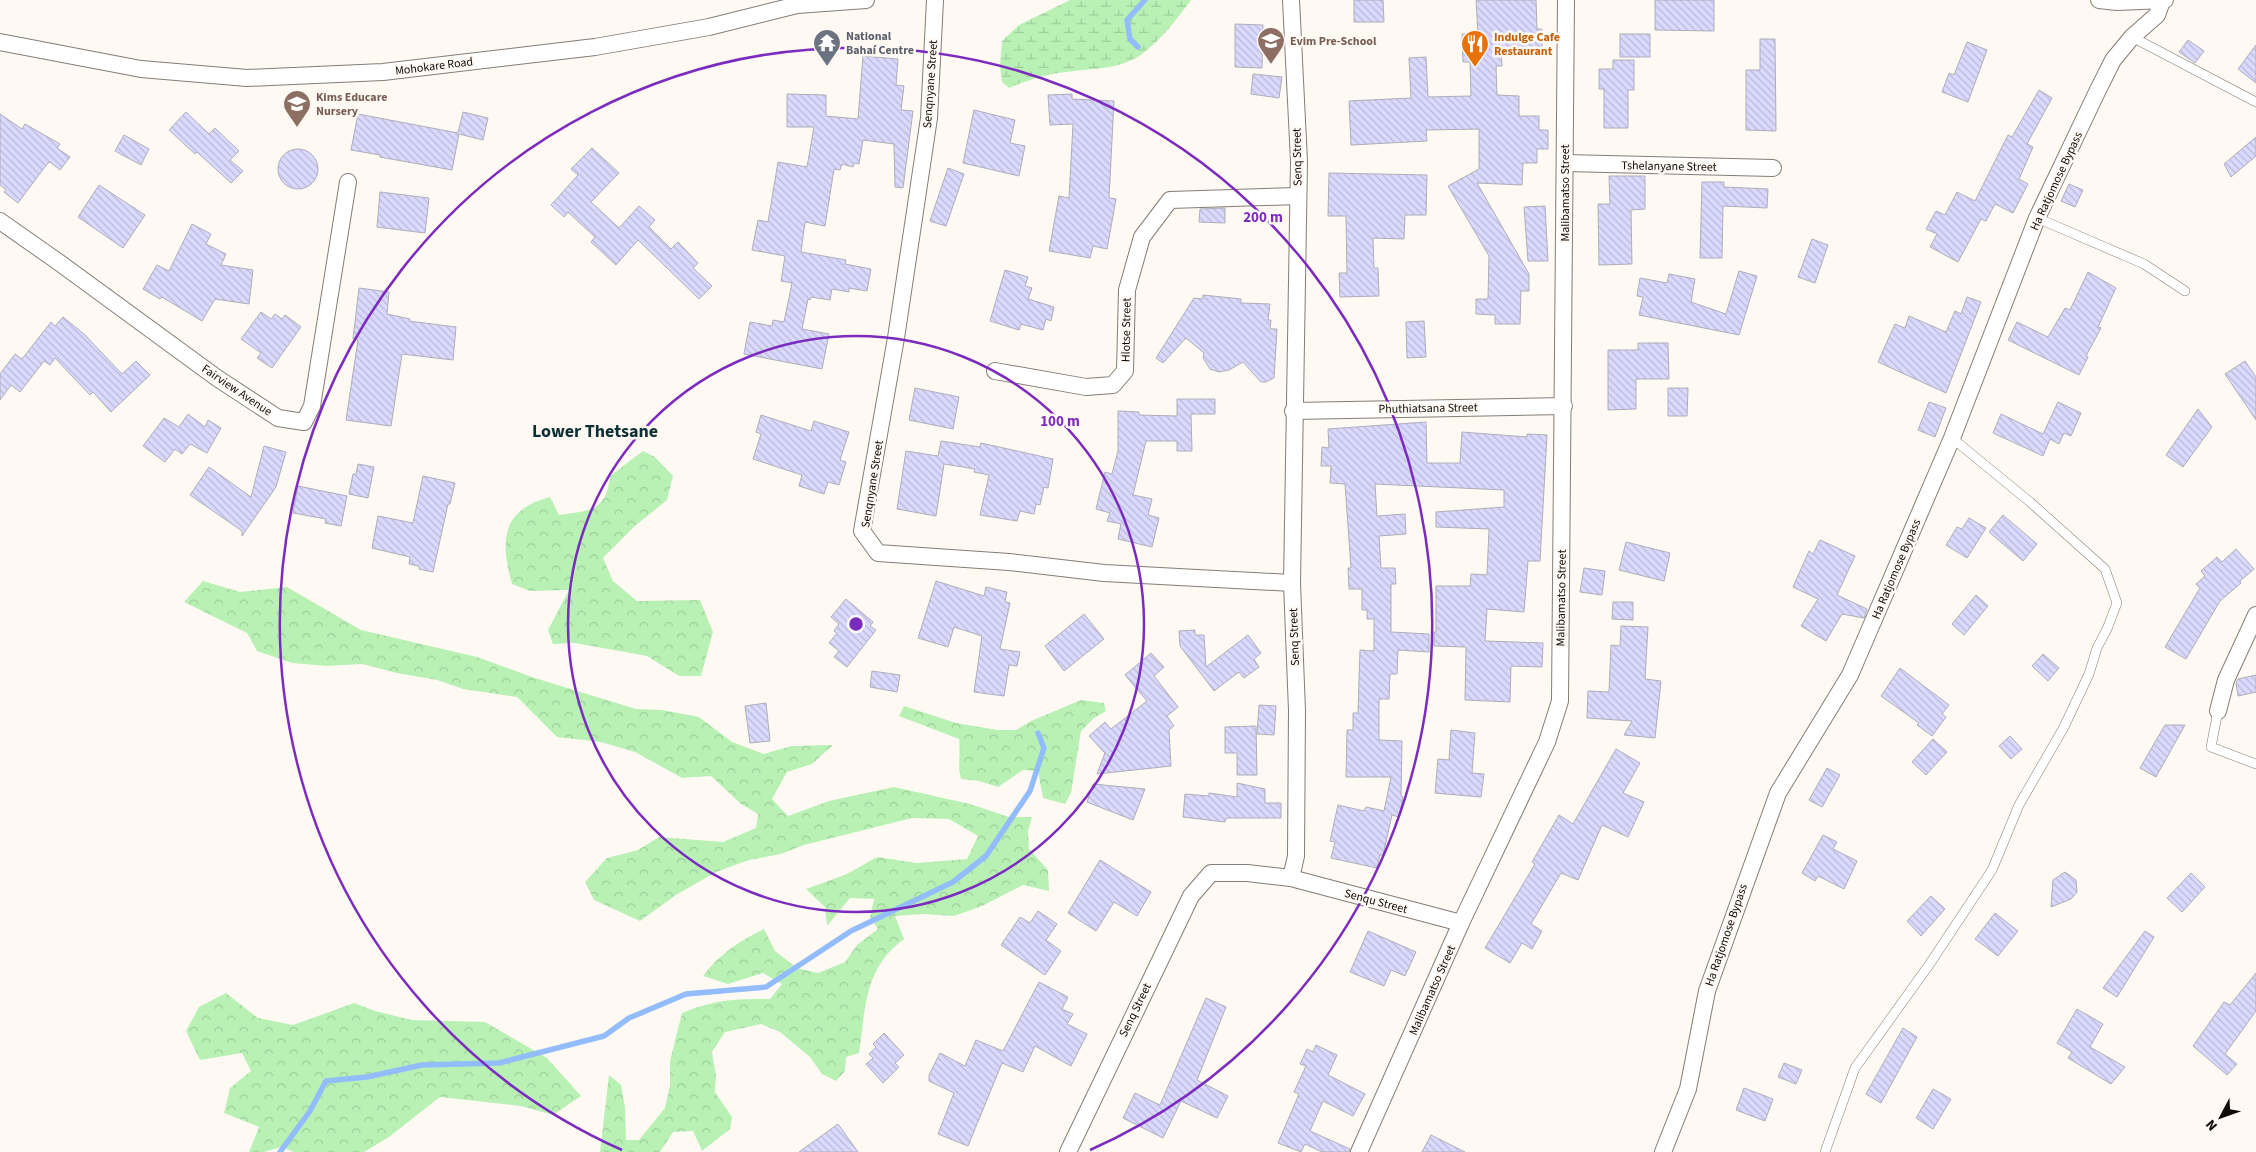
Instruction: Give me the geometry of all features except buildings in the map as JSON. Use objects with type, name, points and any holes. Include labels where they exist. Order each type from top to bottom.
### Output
[{"type":"street","name":"Mohokare Road","points":[[0,42],[140,69],[247,78],[373,73],[596,47],[708,27],[798,5],[866,0]]},
{"type":"street","name":"Senqnyane Street","points":[[935,0],[929,118],[896,338],[862,531],[878,553],[1009,562],[1104,573],[1292,583]]},
{"type":"street","name":"Senq Street","points":[[1068,1152],[1191,896],[1211,874],[1247,873],[1291,878],[1296,856],[1297,721],[1292,583],[1298,161],[1291,0]]},
{"type":"street","name":"Malibamatso Street","points":[[1359,1152],[1461,924],[1547,742],[1560,701],[1566,0]]},
{"type":"street","points":[[2099,0],[2116,2],[2164,0]]},
{"type":"street","name":"Ha Ratjomose Bypass","points":[[1664,1152],[1688,1089],[1707,991],[1778,793],[1850,675],[1952,438],[2037,218],[2113,60],[2132,38],[2157,15],[2164,0]]},
{"type":"street","name":"Tshelanyane Street","points":[[1565,163],[1773,168]]},
{"type":"street","name":"Fairview Avenue","points":[[0,221],[57,260],[217,378],[278,418],[304,422],[312,406],[348,182]]},
{"type":"street","name":"Hlotse Street","points":[[994,371],[1086,386],[1113,384],[1125,371],[1126,290],[1142,237],[1170,200],[1298,196]]},
{"type":"street","name":"Phuthiatsana Street","points":[[1293,411],[1564,406]]},
{"type":"street","points":[[2218,711],[2226,680],[2256,615]]},
{"type":"street","name":"Senqu Street","points":[[1291,878],[1461,924]]},
{"type":"lane","points":[[2132,38],[2256,102]]},
{"type":"lane","points":[[2037,218],[2144,264],[2185,290]]},
{"type":"lane","points":[[1825,1152],[1855,1068],[1929,965],[1992,870],[2019,805],[2064,727],[2089,674],[2097,648],[2117,603],[2105,569],[2030,502],[1952,438]]},
{"type":"lane","points":[[2218,711],[2211,747],[2256,764]]},
{"type":"green space","points":[[1070,0],[1191,0],[1162,36],[1142,54],[1132,60],[1110,67],[1047,75],[1009,88],[1002,82],[1000,66],[1002,41],[1019,25]]},
{"type":"green space","points":[[643,451],[655,457],[673,476],[667,500],[635,526],[603,558],[613,581],[637,601],[700,600],[713,632],[701,676],[679,676],[647,656],[575,643],[553,644],[548,630],[569,590],[530,591],[512,584],[506,554],[506,541],[508,529],[513,519],[522,510],[550,497],[559,515],[595,507],[605,496],[610,476]]},
{"type":"green space","points":[[203,581],[240,592],[287,587],[361,630],[477,657],[535,678],[636,709],[662,710],[699,717],[732,742],[764,754],[791,746],[833,745],[812,764],[787,772],[772,799],[788,816],[829,801],[894,787],[970,804],[1009,817],[1032,817],[1028,831],[1029,849],[1048,870],[1049,891],[1023,885],[982,906],[954,916],[923,914],[895,916],[904,939],[881,963],[874,977],[866,1006],[859,1053],[846,1057],[845,1071],[836,1081],[822,1074],[810,1057],[780,1032],[761,1024],[725,1032],[712,1052],[716,1076],[715,1092],[732,1117],[730,1129],[702,1151],[693,1131],[673,1132],[660,1152],[600,1152],[609,1075],[621,1085],[625,1107],[626,1140],[639,1140],[665,1108],[670,1085],[670,1061],[682,1013],[705,1005],[726,1001],[770,999],[782,984],[763,973],[728,984],[703,976],[723,955],[738,943],[764,929],[775,951],[797,968],[818,973],[845,962],[857,945],[878,929],[870,917],[874,899],[850,898],[827,926],[825,907],[806,889],[847,874],[877,857],[917,863],[967,859],[978,836],[949,819],[912,818],[804,845],[781,854],[749,860],[716,872],[676,895],[640,921],[594,900],[585,882],[607,858],[638,850],[659,837],[723,842],[756,828],[758,814],[741,804],[711,776],[682,778],[635,752],[601,742],[557,737],[517,697],[463,689],[437,680],[362,664],[327,666],[292,663],[257,651],[247,633],[184,602]]},
{"type":"green space","points":[[1081,700],[1104,703],[1106,711],[1094,718],[1081,731],[1071,793],[1065,804],[1043,798],[1038,771],[1023,770],[998,787],[979,781],[961,779],[959,739],[899,716],[904,706],[956,723],[998,730],[1016,730],[1031,721]]},
{"type":"green space","points":[[226,993],[258,1018],[293,1025],[354,1003],[375,1011],[412,1020],[485,1022],[547,1058],[581,1096],[553,1115],[521,1106],[440,1097],[389,1137],[364,1152],[294,1152],[281,1147],[264,1152],[249,1152],[259,1127],[224,1113],[230,1088],[251,1071],[242,1053],[200,1060],[186,1031],[199,1007]]},
{"type":"waterway","points":[[1138,47],[1130,39],[1127,20],[1145,0]]},
{"type":"waterway","points":[[280,1152],[310,1111],[326,1081],[367,1077],[422,1065],[499,1063],[604,1036],[629,1018],[686,994],[766,987],[851,931],[953,882],[986,856],[1030,791],[1044,748],[1038,733]]},
{"type":"place","name":"Evim Pre-School","points":[[1271,65]]},
{"type":"place","name":"National Bahaí Centre","points":[[827,67]]},
{"type":"place","name":"Indulge Cafe Restaurant","points":[[1475,68]]},
{"type":"place","name":"Kims Educare Nursery","points":[[297,128]]},
{"type":"district","name":"Lower Thetsane","points":[[595,431]]}]
